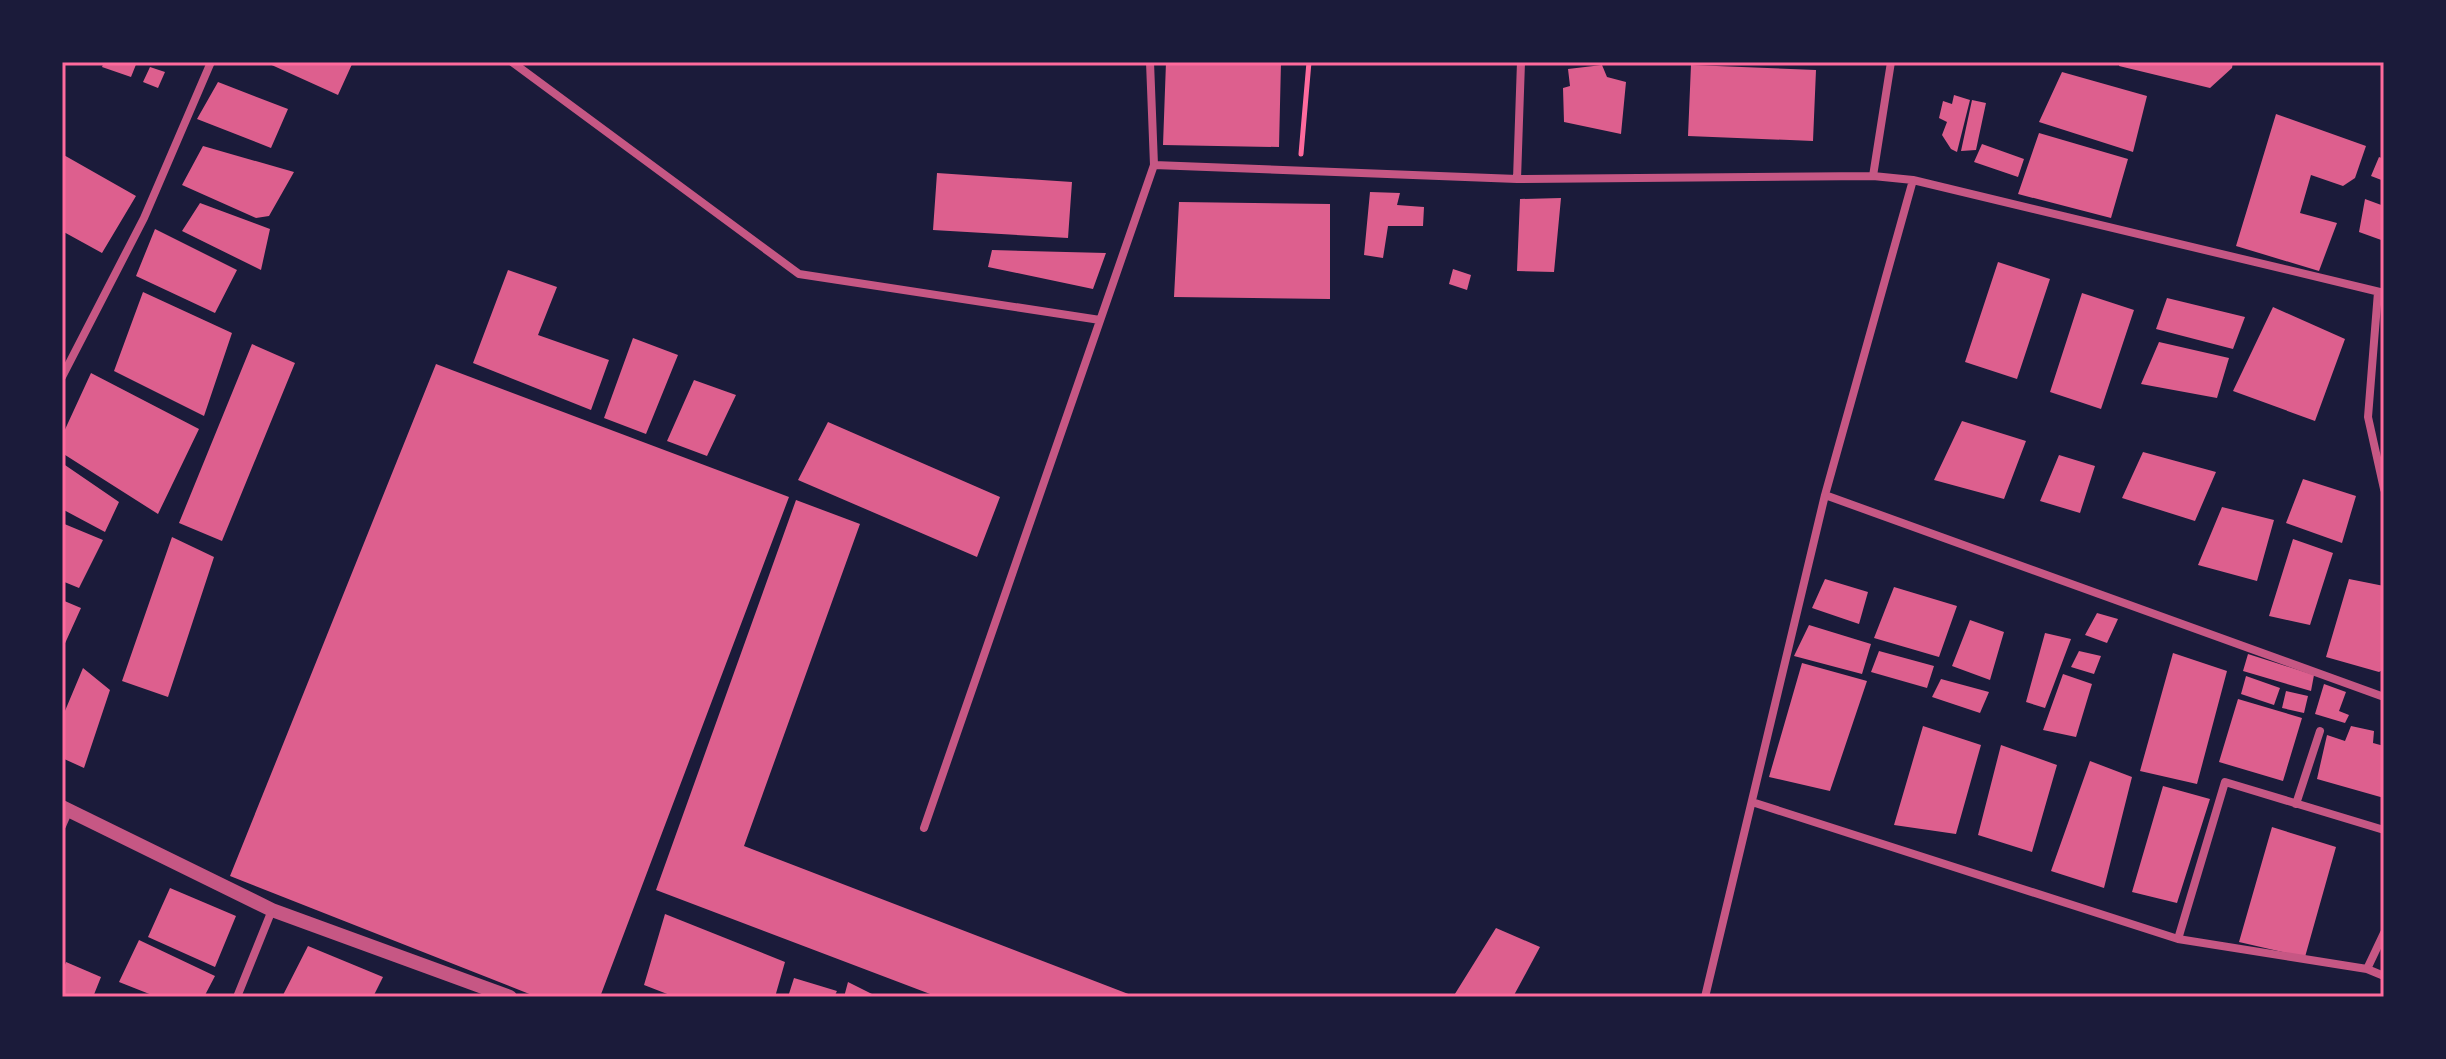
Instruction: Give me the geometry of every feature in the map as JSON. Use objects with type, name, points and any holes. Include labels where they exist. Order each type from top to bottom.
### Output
[{"type":"street","points":[[62,377],[144,218],[211,62]]},
{"type":"street","points":[[512,62],[799,274],[1100,320]]},
{"type":"street","points":[[924,828],[1154,165],[1150,62]]},
{"type":"street","points":[[1517,179],[1521,62]]},
{"type":"street","points":[[1873,176],[1891,62]]},
{"type":"street","points":[[1154,165],[1517,179],[1873,176],[1913,180],[2381,292],[2368,417],[2384,489]]},
{"type":"street","points":[[1705,997],[1825,495],[1913,180]]},
{"type":"street","points":[[1825,495],[2384,697]]},
{"type":"street","points":[[2296,804],[2320,731]]},
{"type":"street","points":[[2178,939],[2225,782],[2384,830]]},
{"type":"street","points":[[1752,802],[2178,939],[2367,969],[2384,976]]},
{"type":"street","points":[[62,826],[66,808],[272,910],[510,997]]},
{"type":"street","points":[[237,997],[272,910]]},
{"type":"street","points":[[2367,969],[2384,933]]},
{"type":"path","points":[[1299,171],[1309,62]]},
{"type":"building","points":[[104,62],[137,62],[131,77],[102,67]]},
{"type":"building","points":[[265,62],[353,62],[338,95]]},
{"type":"building","points":[[1166,62],[1281,62],[1279,147],[1163,145]]},
{"type":"building","points":[[2120,62],[2233,62],[2232,68],[2210,88],[2119,66]]},
{"type":"building","points":[[1602,65],[1607,77],[1626,82],[1621,134],[1564,122],[1563,88],[1570,86],[1568,69]]},
{"type":"building","points":[[1691,65],[1816,70],[1813,141],[1688,136]]},
{"type":"building","points":[[150,67],[165,72],[158,88],[143,82]]},
{"type":"building","points":[[2062,72],[2147,96],[2133,152],[2039,122]]},
{"type":"building","points":[[218,82],[288,109],[271,148],[197,119]]},
{"type":"building","points":[[1954,95],[1970,100],[1957,152],[1951,149],[1942,135],[1947,122],[1939,118],[1943,101],[1952,104]]},
{"type":"building","points":[[1972,100],[1986,103],[1976,150],[1961,151]]},
{"type":"building","points":[[2276,114],[2366,146],[2355,178],[2343,186],[2311,175],[2300,213],[2337,223],[2319,271],[2236,246]]},
{"type":"building","points":[[2039,133],[2128,159],[2111,218],[2018,194]]},
{"type":"building","points":[[1982,144],[2024,159],[2018,177],[1974,162]]},
{"type":"building","points":[[203,146],[294,172],[269,216],[256,218],[182,185]]},
{"type":"building","points":[[62,154],[136,196],[102,253],[62,231]]},
{"type":"building","points":[[2379,157],[2384,159],[2384,181],[2371,176]]},
{"type":"building","points":[[937,173],[1072,182],[1068,238],[933,230]]},
{"type":"building","points":[[1370,192],[1400,193],[1397,205],[1424,207],[1423,226],[1388,226],[1383,258],[1364,255]]},
{"type":"building","points":[[1561,198],[1554,272],[1517,271],[1520,199]]},
{"type":"building","points":[[2365,199],[2384,206],[2384,241],[2359,232]]},
{"type":"building","points":[[1179,202],[1330,204],[1330,299],[1174,297]]},
{"type":"building","points":[[200,203],[270,229],[261,270],[182,231]]},
{"type":"building","points":[[155,229],[237,270],[215,313],[136,276]]},
{"type":"building","points":[[992,250],[1106,253],[1093,289],[988,267]]},
{"type":"building","points":[[1998,262],[2050,279],[2017,379],[1965,362]]},
{"type":"building","points":[[1453,269],[1471,275],[1467,290],[1449,284]]},
{"type":"building","points":[[508,270],[557,287],[538,335],[609,360],[591,410],[473,363]]},
{"type":"building","points":[[143,292],[232,333],[204,416],[114,371]]},
{"type":"building","points":[[2082,293],[2134,310],[2101,409],[2050,392]]},
{"type":"building","points":[[2167,298],[2245,317],[2233,349],[2156,329]]},
{"type":"building","points":[[2273,307],[2345,339],[2315,421],[2233,391]]},
{"type":"building","points":[[633,338],[678,355],[646,434],[604,418]]},
{"type":"building","points":[[2159,342],[2229,358],[2217,398],[2141,384]]},
{"type":"building","points":[[252,344],[295,363],[222,541],[179,523]]},
{"type":"building","points":[[436,364],[789,497],[600,997],[537,997],[230,876]]},
{"type":"building","points":[[91,373],[199,429],[158,514],[62,453],[62,436]]},
{"type":"building","points":[[694,380],[736,395],[707,456],[667,441]]},
{"type":"building","points":[[1962,421],[2026,441],[2004,499],[1934,480]]},
{"type":"building","points":[[828,422],[1000,497],[977,557],[798,480]]},
{"type":"building","points":[[2143,452],[2216,472],[2195,521],[2122,498]]},
{"type":"building","points":[[2059,455],[2095,466],[2080,513],[2040,501]]},
{"type":"building","points":[[62,463],[119,502],[105,532],[62,509]]},
{"type":"building","points":[[2303,479],[2356,496],[2342,543],[2286,523]]},
{"type":"building","points":[[796,500],[860,524],[744,846],[1131,997],[938,997],[656,890]]},
{"type":"building","points":[[2222,507],[2274,520],[2257,581],[2198,565]]},
{"type":"building","points":[[62,523],[103,540],[79,588],[62,581]]},
{"type":"building","points":[[172,537],[214,557],[168,697],[122,681]]},
{"type":"building","points":[[2293,539],[2333,553],[2310,625],[2269,616]]},
{"type":"building","points":[[1825,579],[1868,592],[1859,624],[1812,608]]},
{"type":"building","points":[[2349,579],[2384,586],[2384,669],[2379,672],[2326,657]]},
{"type":"building","points":[[1894,587],[1957,606],[1939,657],[1874,638]]},
{"type":"building","points":[[62,600],[81,608],[62,650]]},
{"type":"building","points":[[2097,613],[2118,619],[2107,643],[2085,635]]},
{"type":"building","points":[[1970,620],[2004,632],[1990,680],[1952,666]]},
{"type":"building","points":[[1809,625],[1871,644],[1862,674],[1794,656]]},
{"type":"building","points":[[2045,633],[2071,639],[2045,708],[2026,702]]},
{"type":"building","points":[[1879,651],[1934,666],[1927,688],[1871,672]]},
{"type":"building","points":[[2079,651],[2101,656],[2094,674],[2071,667]]},
{"type":"building","points":[[2173,653],[2227,671],[2197,784],[2140,771]]},
{"type":"building","points":[[2248,654],[2314,675],[2311,691],[2243,671]]},
{"type":"building","points":[[1802,663],[1867,681],[1830,791],[1769,777]]},
{"type":"building","points":[[83,668],[110,690],[84,768],[62,758],[62,718]]},
{"type":"building","points":[[2063,674],[2092,684],[2076,737],[2043,730]]},
{"type":"building","points":[[2246,676],[2280,688],[2274,705],[2241,694]]},
{"type":"building","points":[[1941,679],[1989,692],[1980,713],[1932,697]]},
{"type":"building","points":[[2324,684],[2346,692],[2339,711],[2349,715],[2345,723],[2315,714]]},
{"type":"building","points":[[2286,691],[2308,696],[2304,713],[2282,708]]},
{"type":"building","points":[[2238,699],[2302,718],[2283,781],[2219,762]]},
{"type":"building","points":[[1923,726],[1981,745],[1956,834],[1894,825]]},
{"type":"building","points":[[2351,726],[2374,731],[2373,743],[2384,746],[2384,798],[2317,779],[2327,735],[2345,741]]},
{"type":"building","points":[[2001,745],[2057,765],[2032,852],[1978,835]]},
{"type":"building","points":[[2090,761],[2132,777],[2104,888],[2051,871]]},
{"type":"building","points":[[2163,786],[2210,799],[2177,903],[2132,892]]},
{"type":"building","points":[[2272,827],[2336,847],[2305,957],[2239,942]]},
{"type":"building","points":[[170,888],[236,916],[215,967],[148,937]]},
{"type":"building","points":[[665,914],[785,962],[775,997],[675,997],[644,985]]},
{"type":"building","points":[[1496,928],[1540,947],[1513,997],[1453,997]]},
{"type":"building","points":[[139,940],[215,976],[204,997],[157,997],[119,982]]},
{"type":"building","points":[[308,946],[383,977],[373,997],[282,997]]},
{"type":"building","points":[[66,962],[101,977],[93,997],[62,997],[62,973]]},
{"type":"building","points":[[794,978],[837,991],[834,997],[788,997]]},
{"type":"building","points":[[848,982],[878,997],[844,997]]}]
